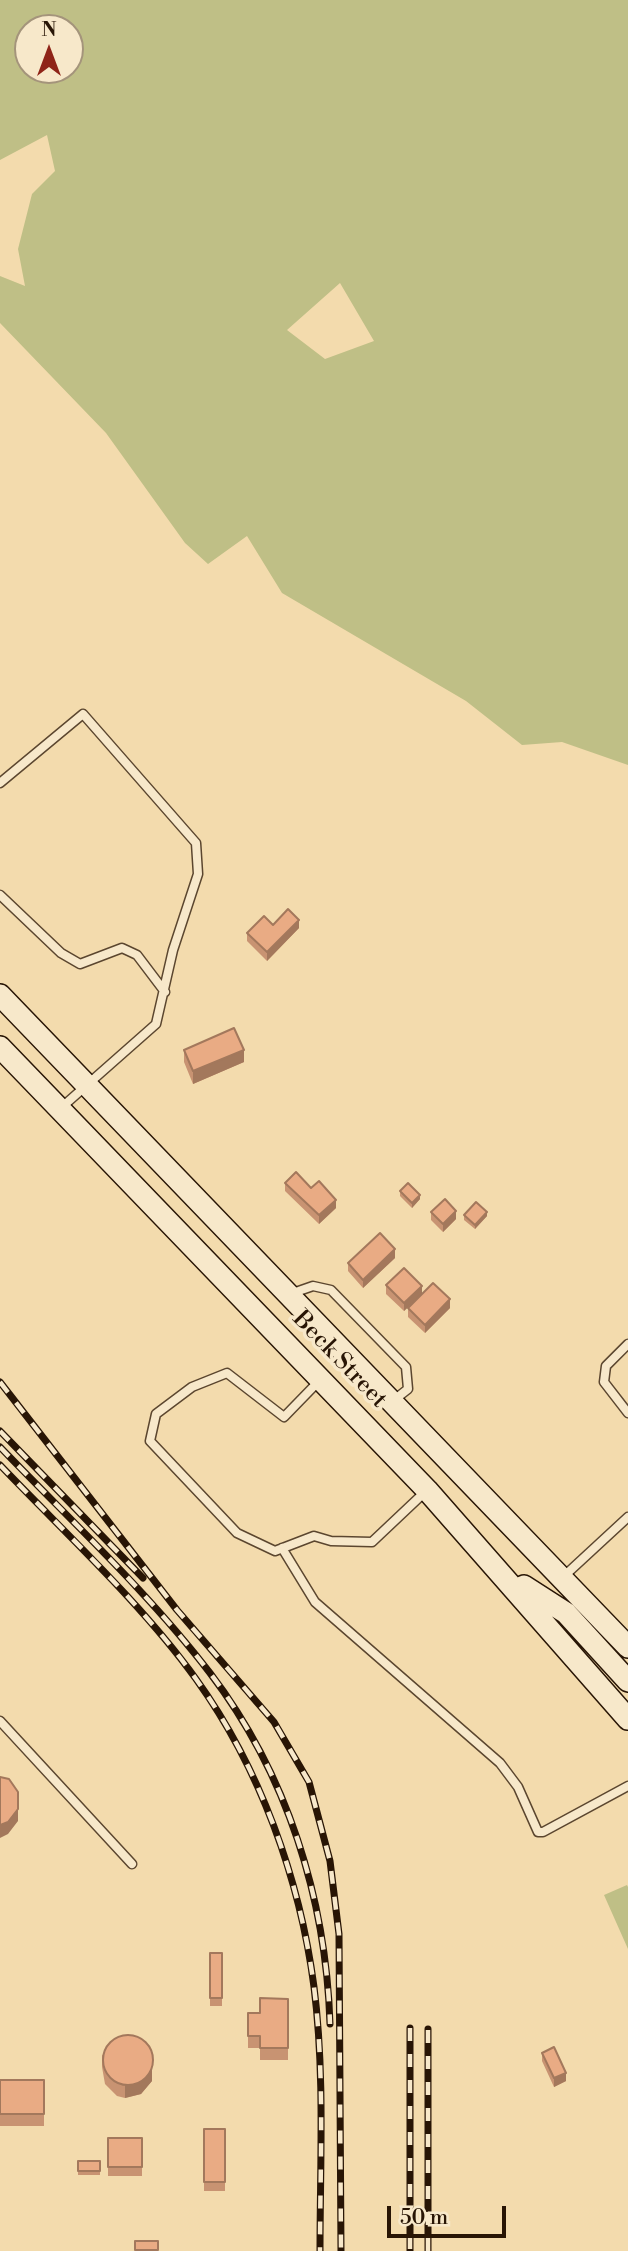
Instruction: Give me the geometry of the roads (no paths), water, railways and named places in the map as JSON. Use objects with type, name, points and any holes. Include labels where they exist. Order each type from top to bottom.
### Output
[{"type":"main road","name":"Beck Street","points":[[0,995],[628,1647]]},
{"type":"main road","name":"Beck Street","points":[[0,1047],[427,1490],[628,1719]]},
{"type":"main road","points":[[501,1572],[566,1613],[628,1681]]},
{"type":"lane","points":[[0,783],[83,714],[196,843],[198,874],[177,937],[156,1024],[60,1109]]},
{"type":"lane","points":[[0,895],[61,953],[80,964],[122,948],[137,955],[165,992]]},
{"type":"lane","points":[[287,1294],[313,1286],[331,1290],[405,1367],[408,1389],[392,1402]]},
{"type":"lane","points":[[628,1344],[606,1366],[604,1382],[628,1413]]},
{"type":"lane","points":[[321,1378],[284,1416],[227,1373],[212,1376],[192,1387],[156,1414],[150,1441],[237,1533],[275,1551],[314,1536],[331,1541],[372,1542],[427,1490]]},
{"type":"lane","points":[[562,1578],[628,1517]]},
{"type":"lane","points":[[282,1548],[314,1602],[500,1763],[518,1787],[538,1832],[543,1832],[628,1786]]},
{"type":"lane","points":[[0,1721],[132,1864]]},
{"type":"railway","points":[[0,1382],[177,1610],[274,1722],[309,1782],[330,1861],[339,1934],[341,2251]]},
{"type":"railway","points":[[0,1431],[143,1578]]},
{"type":"railway","points":[[0,1447],[135,1585],[186,1643],[237,1712],[261,1753],[281,1795],[311,1884],[327,1977],[330,2024]]},
{"type":"railway","points":[[0,1465],[128,1596],[175,1651],[219,1713],[258,1787],[274,1826],[299,1906],[314,1987],[321,2086],[320,2251]]},
{"type":"railway","points":[[410,2028],[410,2251]]},
{"type":"railway","points":[[428,2029],[428,2251]]}]
